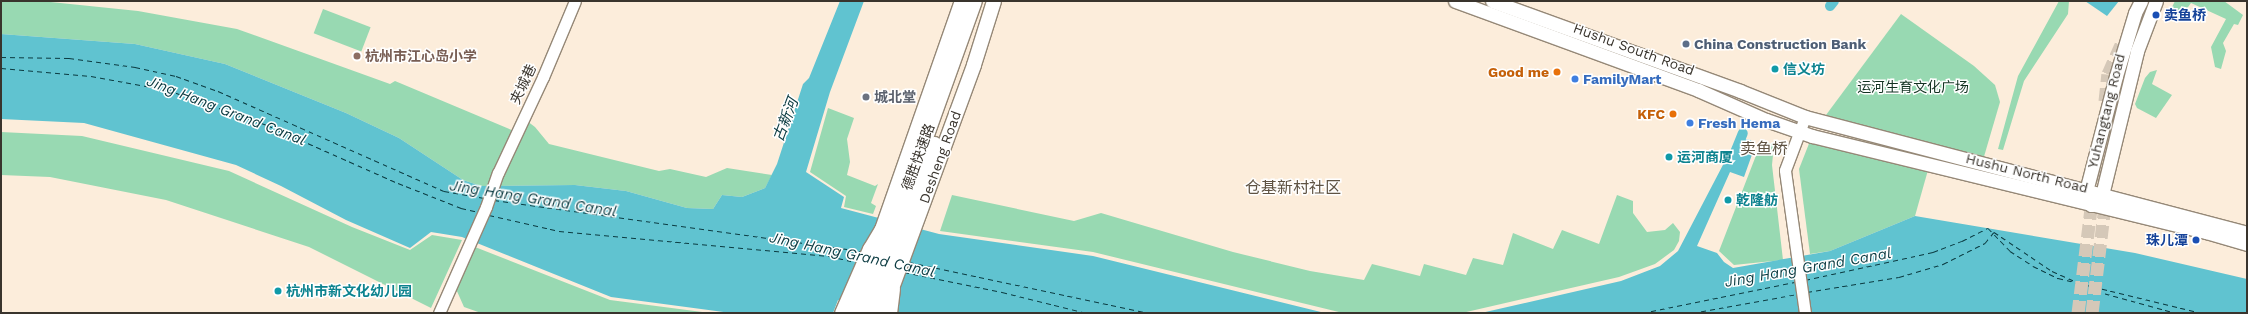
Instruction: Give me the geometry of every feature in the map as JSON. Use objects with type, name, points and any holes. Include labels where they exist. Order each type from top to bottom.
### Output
[{"type":"highway","name":"德胜快速路","points":[[862,313],[974,1]]},
{"type":"highway","name":"德胜快速路","points":[[875,313],[983,1]]},
{"type":"highway","points":[[842,313],[870,249],[883,227]]},
{"type":"highway","points":[[889,313],[892,289]]},
{"type":"main road","points":[[853,313],[962,1]]},
{"type":"main road","name":"Desheng Road","points":[[883,313],[974,65],[994,1]]},
{"type":"main road","name":"Hushu South Road","points":[[1455,1],[1698,90],[1766,120],[1800,131]]},
{"type":"main road","name":"Hushu South Road","points":[[1492,1],[1740,91],[1805,117]]},
{"type":"main road","name":"Yuhangtang Road","points":[[2086,191],[2116,76],[2135,13],[2141,1]]},
{"type":"main road","name":"Yuhangtang Road","points":[[2102,195],[2137,51],[2156,1]]},
{"type":"main road","name":"Hushu North Road","points":[[1805,117],[2247,233]]},
{"type":"main road","name":"Hushu North Road","points":[[1800,131],[1812,136],[1930,163],[2091,205],[2206,232],[2247,244]]},
{"type":"main road","points":[[2086,191],[2091,205],[2102,195]]},
{"type":"street","name":"夹城巷","points":[[439,313],[497,180],[498,173],[543,77],[574,1]]},
{"type":"street","points":[[1805,117],[1786,170],[1805,313]]},
{"type":"green space","points":[[1,1],[41,1],[138,11],[237,29],[390,84],[395,81],[514,131],[491,186],[481,186],[463,180],[399,138],[346,113],[225,64],[135,44],[1,34]]},
{"type":"green space","points":[[2059,1],[2069,1],[2068,14],[2024,81],[2003,150],[1998,149],[2018,76]]},
{"type":"green space","points":[[2175,1],[2224,1],[2243,15],[2238,25],[2234,24],[2223,43],[2226,51],[2221,69],[2215,67],[2211,47],[2226,19],[2191,3],[2178,21],[2174,19],[2170,11]]},
{"type":"green space","points":[[323,9],[371,27],[361,52],[314,33]]},
{"type":"green space","name":"运河生育文化广场","points":[[1901,14],[1974,66],[1995,85],[2000,102],[1983,160],[1962,158],[1826,115]]},
{"type":"green space","points":[[2157,70],[2152,84],[2172,95],[2156,118],[2137,108],[2135,104],[2145,78],[2150,72]]},
{"type":"green space","points":[[828,108],[854,118],[847,139],[850,162],[847,175],[875,186],[878,184],[871,203],[876,206],[873,214],[844,207],[846,196],[810,172]]},
{"type":"green space","points":[[527,121],[535,127],[549,144],[659,171],[670,169],[706,177],[727,168],[772,175],[765,188],[742,197],[722,195],[713,209],[687,208],[626,191],[575,185],[498,186]]},
{"type":"green space","points":[[1,132],[82,136],[229,171],[352,227],[410,250],[432,235],[462,240],[431,308],[309,247],[166,200],[50,177],[1,175]]},
{"type":"green space","points":[[1812,136],[1930,163],[1915,216],[1830,251],[1810,254],[1799,169]]},
{"type":"green space","points":[[1762,140],[1774,145],[1772,165],[1783,260],[1734,265],[1719,251]]},
{"type":"green space","points":[[952,195],[1074,221],[1101,213],[1233,252],[1310,271],[1364,280],[1372,264],[1420,276],[1424,264],[1466,275],[1473,258],[1503,265],[1513,233],[1553,249],[1562,230],[1599,244],[1617,195],[1633,201],[1633,213],[1647,232],[1665,230],[1673,223],[1680,232],[1679,241],[1674,250],[1655,264],[1619,277],[1462,313],[1343,313],[1093,252],[940,231]]},
{"type":"green space","points":[[475,247],[610,300],[710,313],[481,313],[464,307],[456,289]]},
{"type":"water","name":"Jing Hang Grand Canal","points":[[840,1],[864,1],[830,92],[806,172],[844,197],[841,208],[939,234],[1093,256],[1325,313],[896,313],[838,300],[833,313],[731,313],[611,297],[462,237],[431,232],[410,248],[346,220],[281,186],[236,165],[84,123],[1,119],[1,34],[135,44],[225,64],[346,113],[399,138],[463,180],[481,186],[575,185],[626,191],[687,208],[713,209],[722,195],[742,197],[765,188],[777,164],[803,84],[809,78]]},
{"type":"water","points":[[2085,1],[2119,1],[2107,16]]},
{"type":"water","name":"Jing Hang Grand Canal","points":[[1737,138],[1751,140],[1754,149],[1744,177],[1730,172],[1697,246],[1717,253],[1724,262],[1733,268],[1830,251],[1915,216],[2135,253],[2247,279],[2247,313],[1481,313],[1621,281],[1660,266],[1678,251]]},
{"type":"waterway","points":[[1830,6],[1834,1]]},
{"type":"waterway","points":[[1736,150],[1743,133]]},
{"type":"ferry route","points":[[1,57],[69,58],[135,67],[176,76],[218,91],[444,191],[484,198]]},
{"type":"ferry route","points":[[1,68],[91,76],[168,90],[267,125],[398,183],[461,208],[478,212]]},
{"type":"ferry route","points":[[494,200],[861,251]]},
{"type":"ferry route","points":[[489,215],[559,231],[829,256],[856,262]]},
{"type":"ferry route","points":[[1805,280],[1933,252],[1962,241],[1988,228],[2010,251],[2033,266],[2058,278],[2202,313]]},
{"type":"ferry route","points":[[1807,292],[1899,277],[1943,264],[1985,243],[1994,232],[2052,271],[2074,281]]},
{"type":"ferry route","points":[[909,262],[1148,313]]},
{"type":"ferry route","points":[[904,272],[1002,292],[1087,313]]},
{"type":"ferry route","points":[[1642,313],[1795,282]]},
{"type":"ferry route","points":[[2081,284],[2096,291],[2176,313]]},
{"type":"ferry route","points":[[1692,313],[1798,294]]},
{"type":"tunnel","points":[[2105,101],[2108,74],[2121,45]]},
{"type":"tunnel","points":[[2078,313],[2096,168]]},
{"type":"tunnel","points":[[2092,313],[2106,198]]},
{"type":"place","name":"卖鱼桥","points":[[2156,15]]},
{"type":"place","name":"China Construction Bank","points":[[1686,44]]},
{"type":"place","name":"杭州市江心岛小学","points":[[357,56]]},
{"type":"place","name":"信义坊","points":[[1775,69]]},
{"type":"place","name":"Good me","points":[[1557,72]]},
{"type":"place","name":"FamilyMart","points":[[1575,79]]},
{"type":"place","name":"城北堂","points":[[866,97]]},
{"type":"place","name":"KFC","points":[[1673,114]]},
{"type":"place","name":"Fresh Hema","points":[[1690,123]]},
{"type":"place","name":"运河商厦","points":[[1669,157]]},
{"type":"place","name":"乾隆舫","points":[[1728,200]]},
{"type":"place","name":"珠儿潭","points":[[2196,240]]},
{"type":"place","name":"杭州市新文化幼儿园","points":[[278,291]]},
{"type":"district","name":"卖鱼桥","points":[[1764,149]]},
{"type":"district","name":"仓基新村社区","points":[[1293,188]]},
{"type":"water label","name":"古新河","points":[[786,120]]}]
